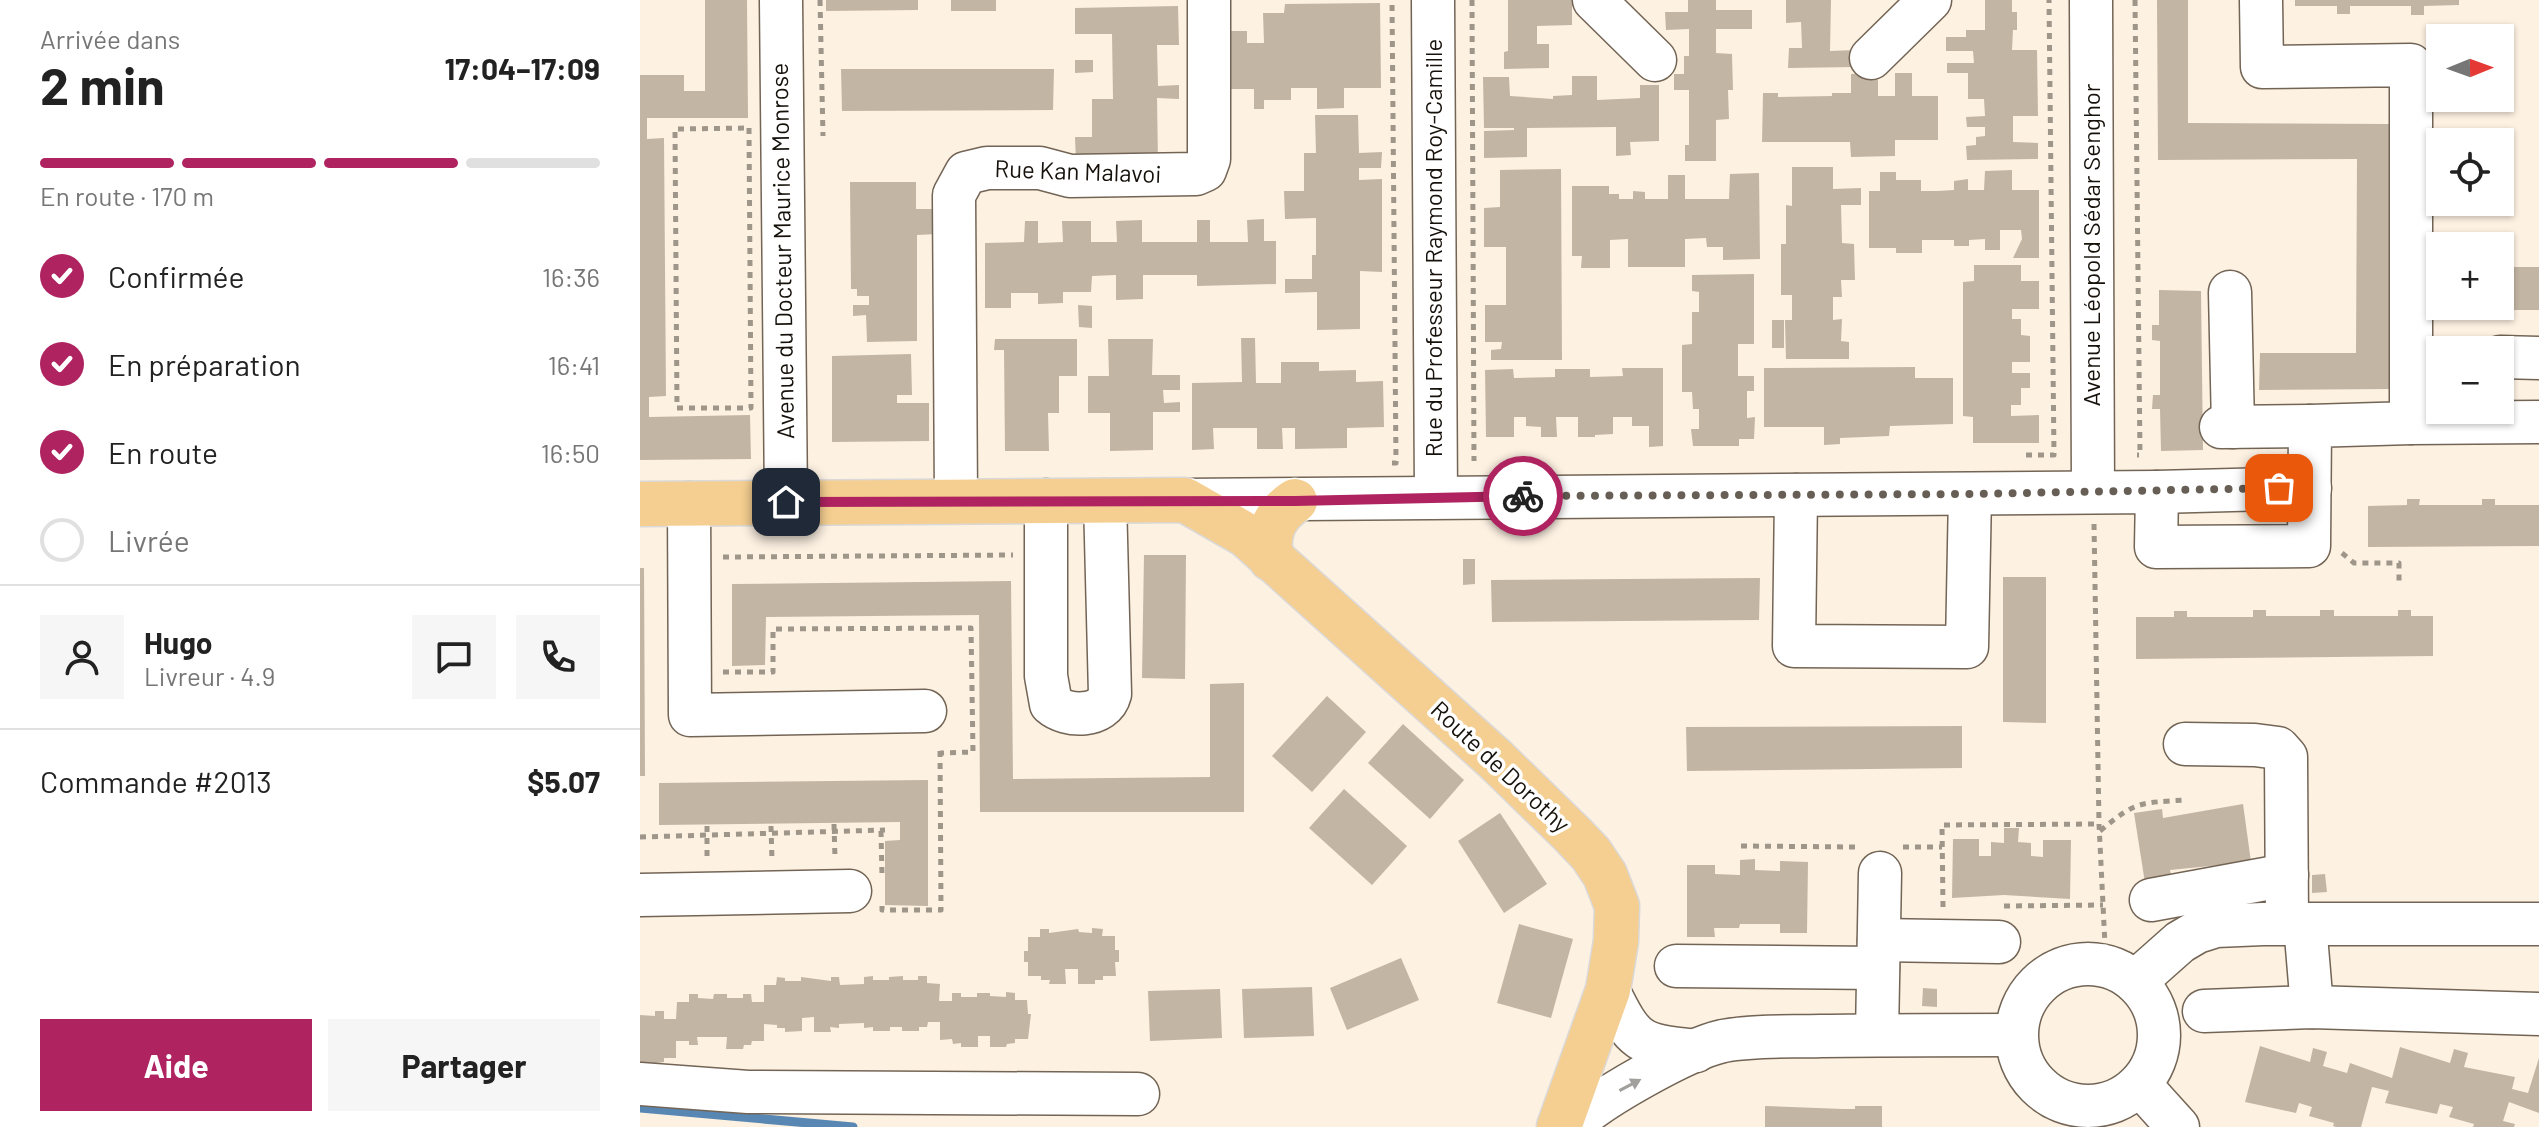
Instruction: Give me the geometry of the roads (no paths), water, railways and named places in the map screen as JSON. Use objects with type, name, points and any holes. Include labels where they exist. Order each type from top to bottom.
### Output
[{"type":"main road","points":[[640,504],[1185,500]]},
{"type":"main road","name":"Route de Dorothy","points":[[1185,500],[1246,535],[1495,759],[1591,854],[1605,875],[1617,906],[1616,941],[1608,990],[1559,1127]]},
{"type":"main road","points":[[1271,559],[1269,546],[1273,523],[1295,501]]},
{"type":"street","name":"Avenue du Docteur Maurice Monrose","points":[[781,0],[786,502]]},
{"type":"street","name":"Rue Kan Malavoi","points":[[956,500],[954,195],[966,173],[987,168],[1040,168],[1070,176],[1196,174],[1205,170],[1209,159],[1209,0]]},
{"type":"street","name":"Rue du Professeur Raymond Roy-Camille","points":[[1433,0],[1436,497]]},
{"type":"street","points":[[1594,0],[1655,60]]},
{"type":"street","points":[[1871,58],[1930,0]]},
{"type":"street","name":"Avenue Léopold Sédar Senghor","points":[[2091,0],[2124,491],[2156,547],[2309,546],[2310,488]]},
{"type":"street","points":[[2261,0],[2262,67],[2411,65],[2426,357],[2411,423]]},
{"type":"street","points":[[2230,292],[2227,427],[2539,422]]},
{"type":"street","points":[[2514,357],[2539,358]]},
{"type":"street","points":[[1185,500],[2310,488],[2310,426]]},
{"type":"street","points":[[1796,495],[1794,646],[1967,647],[1970,494]]},
{"type":"street","points":[[1046,500],[1047,693],[1051,704],[1066,713],[1100,710],[1108,703],[1110,694],[1105,500]]},
{"type":"street","points":[[689,503],[690,715],[935,737]]},
{"type":"street","points":[[2185,744],[2278,748],[2286,757],[2287,875],[2312,1007]]},
{"type":"street","points":[[1877,1035],[1880,856]]},
{"type":"street","points":[[2151,900],[2287,875]]},
{"type":"street","points":[[640,895],[862,881]]},
{"type":"street","points":[[2121,973],[2197,932],[2216,926],[2539,924]]},
{"type":"street","points":[[1676,966],[1879,954],[1999,942]]},
{"type":"street","points":[[2085,963],[2121,973],[2150,999],[2159,1021],[2159,1044],[2153,1067],[2140,1085],[2120,1100],[2097,1107],[2072,1105],[2050,1096],[2032,1080],[2020,1059],[2016,1035],[2020,1013],[2029,993],[2044,978],[2063,967],[2085,963]]},
{"type":"street","points":[[1608,990],[1636,1039],[1655,1047],[1696,1051]]},
{"type":"street","points":[[2204,1011],[2312,1007],[2539,1014]]},
{"type":"street","points":[[1570,1127],[1597,1103],[1696,1051],[1721,1042],[1750,1038],[2016,1035]]},
{"type":"street","points":[[640,1084],[748,1092],[1138,1094]]},
{"type":"street","points":[[2140,1085],[2178,1127]]},
{"type":"waterway","points":[[640,1108],[853,1127]]}]
